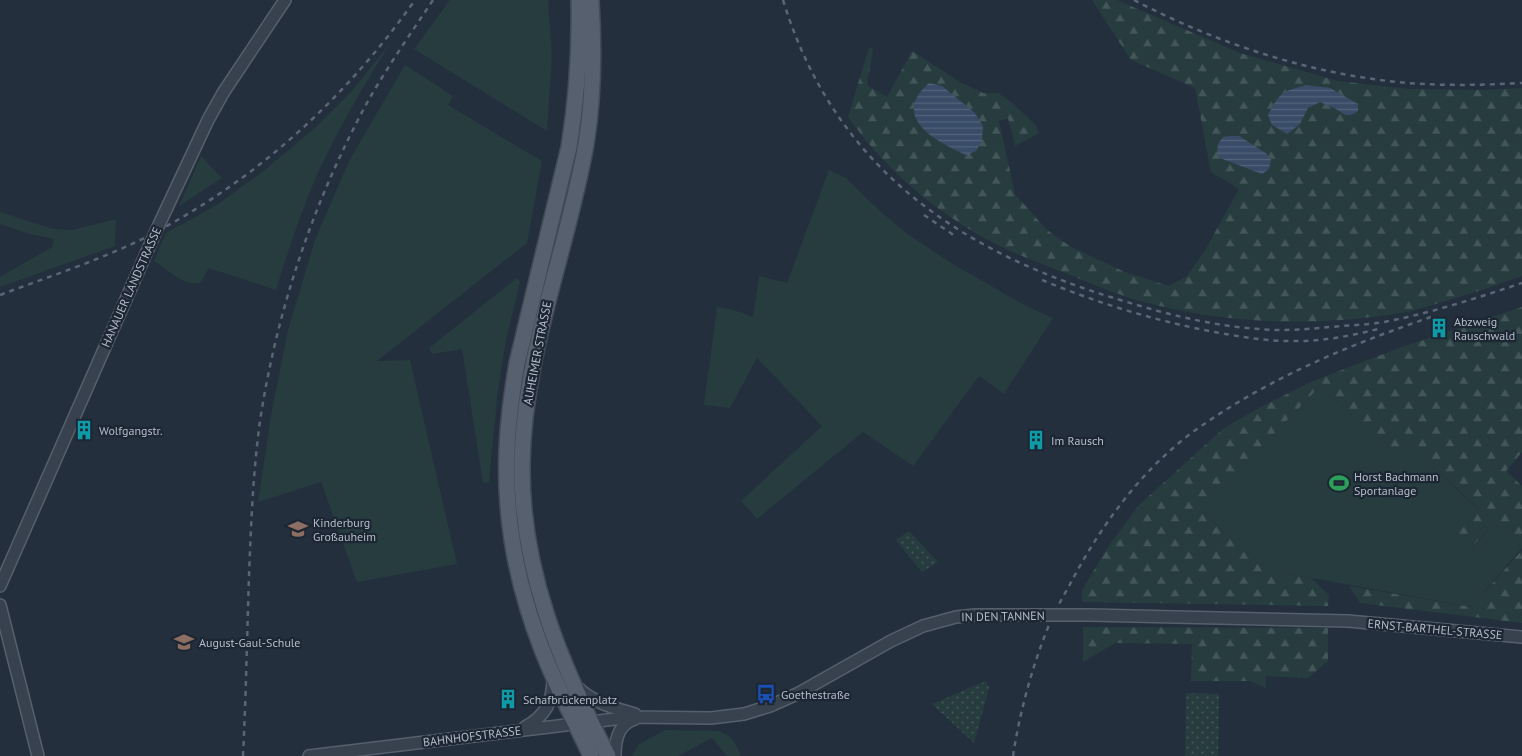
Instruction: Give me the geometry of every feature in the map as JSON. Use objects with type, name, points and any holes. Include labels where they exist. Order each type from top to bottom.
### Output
[{"type":"main road","name":"AUHEIMER STRASSE","points":[[579,0],[579,69],[569,147],[516,363],[507,451],[507,486],[510,527],[518,570],[536,635],[560,675],[583,722],[608,756]]},
{"type":"main road","name":"AUHEIMER STRASSE","points":[[560,675],[530,553],[525,523],[522,468],[523,440],[529,381],[579,176],[590,112],[594,62],[591,0]]},
{"type":"main road","name":"AUHEIMER STRASSE","points":[[583,722],[591,756]]},
{"type":"street","name":"HANAUER LANDSTRASSE","points":[[0,586],[116,322],[208,120],[223,93],[285,0]]},
{"type":"street","points":[[0,605],[38,756]]},
{"type":"street","name":"IN DEN TANNEN","points":[[583,722],[644,717],[711,718],[744,714],[770,706],[797,694],[891,641],[923,626],[956,617],[994,614],[1348,621]]},
{"type":"street","name":"ERNST-BARTHEL-STRASSE","points":[[1348,621],[1522,637]]},
{"type":"street","points":[[520,730],[532,724],[547,709],[560,675],[594,700],[604,705],[644,717]]},
{"type":"street","points":[[615,756],[615,744],[619,731],[628,722],[644,717]]},
{"type":"street","name":"BAHNHOFSTRASSE","points":[[309,756],[583,722]]},
{"type":"green space","points":[[450,0],[548,0],[552,55],[547,131],[414,49]]},
{"type":"green space","points":[[1092,0],[1117,0],[1240,53],[1338,81],[1409,89],[1484,90],[1522,88],[1522,276],[1418,309],[1373,317],[1340,320],[1274,321],[1241,319],[1176,310],[1110,291],[997,245],[979,235],[941,211],[907,183],[861,135],[848,117],[869,47],[873,49],[867,85],[887,97],[912,51],[960,82],[983,93],[998,93],[1035,124],[1039,133],[1015,146],[1008,118],[999,121],[1015,194],[1047,230],[1071,247],[1125,272],[1169,286],[1187,276],[1204,252],[1239,189],[1211,172],[1195,88],[1131,60]]},
{"type":"green space","points":[[391,42],[353,105],[323,161],[301,216],[276,290],[209,268],[201,282],[189,283],[176,277],[154,261],[166,233],[217,205],[266,169],[317,126],[351,92]]},
{"type":"green space","points":[[405,65],[453,96],[448,105],[542,161],[527,243],[377,361],[410,360],[457,564],[357,582],[321,482],[258,502],[271,416],[288,330],[315,240],[349,161]]},
{"type":"green space","points":[[201,156],[222,178],[179,206]]},
{"type":"green space","points":[[829,170],[846,178],[881,212],[909,235],[948,261],[1024,305],[1053,318],[1004,394],[979,376],[913,466],[863,432],[757,519],[741,501],[822,426],[757,358],[730,408],[704,405],[717,307],[734,310],[753,317],[759,276],[787,283]]},
{"type":"green space","points":[[0,212],[53,229],[72,230],[116,219],[115,246],[0,287],[0,277],[52,247],[54,239],[30,234],[0,224]]},
{"type":"green space","points":[[517,278],[520,282],[506,340],[498,390],[489,482],[483,483],[462,349],[432,354],[429,348]]},
{"type":"green space","points":[[1522,307],[1522,452],[1506,471],[1522,486],[1522,548],[1494,523],[1471,548],[1454,533],[1477,507],[1410,446],[1399,458],[1320,386],[1201,510],[1259,564],[1279,572],[1311,578],[1329,595],[1328,606],[1082,602],[1082,590],[1108,547],[1140,504],[1224,428],[1313,381],[1399,348]]},
{"type":"green space","name":"Horst Bachmann Sportanlage","points":[[1320,386],[1398,457],[1410,446],[1477,508],[1472,548],[1494,523],[1522,548],[1471,607],[1279,572],[1259,564],[1201,510]]},
{"type":"green space","points":[[909,531],[938,562],[922,572],[896,540]]},
{"type":"green space","points":[[1522,550],[1522,623],[1360,603],[1349,586],[1471,607]]},
{"type":"green space","points":[[1083,627],[1328,628],[1328,661],[1308,678],[1266,676],[1266,688],[1250,681],[1191,681],[1192,644],[1115,643],[1083,662]]},
{"type":"green space","points":[[986,681],[989,688],[974,743],[932,704]]},
{"type":"green space","points":[[1186,693],[1219,694],[1218,756],[1185,756]]},
{"type":"green space","points":[[665,730],[718,731],[733,740],[741,756],[727,756],[712,738],[678,756],[632,756],[639,744]]},
{"type":"water","points":[[929,83],[942,86],[975,113],[983,126],[982,141],[976,151],[966,155],[942,143],[921,126],[915,117],[914,107],[918,95]]},
{"type":"water","points":[[1306,85],[1330,88],[1358,104],[1358,111],[1347,115],[1320,102],[1308,108],[1300,124],[1287,134],[1272,125],[1268,115],[1279,97],[1292,89]]},
{"type":"water","points":[[1239,136],[1267,154],[1271,160],[1269,169],[1262,174],[1220,158],[1217,153],[1218,144],[1223,137]]},
{"type":"railway","points":[[0,295],[85,264],[134,243],[176,221],[254,169],[325,107],[357,73],[415,0]]},
{"type":"railway","points":[[243,756],[254,479],[260,421],[276,338],[300,256],[331,177],[368,101],[433,0]]},
{"type":"railway","points":[[783,0],[806,60],[835,112],[871,158],[913,197],[959,230],[1011,258],[1067,282],[1164,313],[1221,325],[1279,330],[1361,325],[1388,321],[1442,308],[1522,283]]},
{"type":"railway","points":[[1134,0],[1166,16],[1233,43],[1267,55],[1337,73],[1422,84],[1522,83]]},
{"type":"railway","points":[[924,215],[955,236]]},
{"type":"railway","points":[[1042,280],[1086,297],[1152,318],[1197,329],[1254,338],[1280,341],[1312,341],[1382,328]]},
{"type":"railway","points":[[1013,756],[1019,722],[1032,673],[1055,611],[1093,543],[1123,501],[1158,462],[1197,429],[1252,394],[1340,351],[1431,317]]},
{"type":"place","name":"Abzweig Rauschwald","points":[[1439,328]]},
{"type":"place","name":"Wolfgangstr.","points":[[84,430]]},
{"type":"place","name":"Im Rausch","points":[[1036,440]]},
{"type":"place","name":"Horst Bachmann Sportanlage","points":[[1339,483]]},
{"type":"place","name":"Kinderburg Großauheim","points":[[298,529]]},
{"type":"place","name":"August-Gaul-Schule","points":[[184,642]]},
{"type":"place","name":"Goethestraße","points":[[766,694]]},
{"type":"place","name":"Schafbrückenplatz","points":[[508,699]]}]
